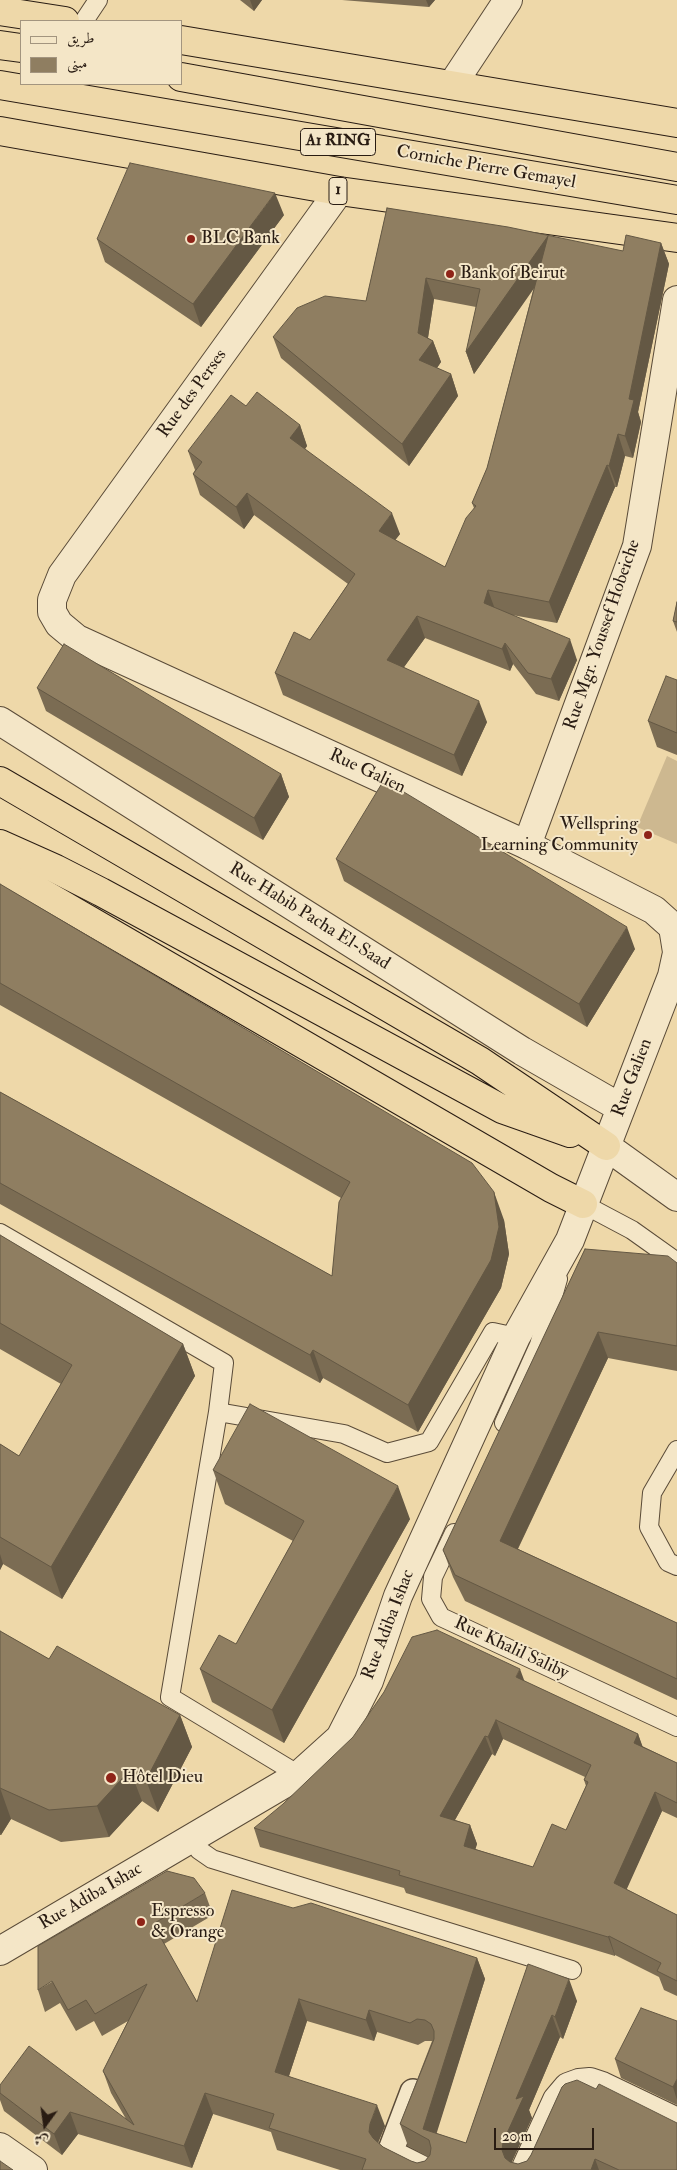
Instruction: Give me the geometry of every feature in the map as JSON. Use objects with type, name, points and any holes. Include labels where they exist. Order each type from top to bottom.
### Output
[{"type":"highway","points":[[0,10],[59,20]]},
{"type":"highway","points":[[182,40],[677,123]]},
{"type":"highway","points":[[0,44],[20,48]]},
{"type":"highway","name":"Corniche Pierre Gemayel","points":[[182,77],[677,166]]},
{"type":"highway","name":"Corniche Pierre Gemayel","points":[[0,85],[677,200]]},
{"type":"highway","name":"1","points":[[0,131],[338,191],[677,238]]},
{"type":"highway","points":[[0,781],[480,1062],[606,1146]]},
{"type":"highway","points":[[0,844],[101,892],[502,1109],[606,1146]]},
{"type":"highway","points":[[0,871],[15,877],[551,1188],[583,1204]]},
{"type":"street","points":[[452,85],[508,0]]},
{"type":"street","name":"Rue des Perses","points":[[52,600],[62,575],[338,191]]},
{"type":"street","name":"Rue Mgr. Youssef Hobeiche","points":[[527,845],[637,546],[677,300]]},
{"type":"street","name":"Rue Galien","points":[[52,600],[52,612],[59,624],[77,639],[527,845],[654,910],[672,926],[677,952],[672,976],[606,1146]]},
{"type":"street","name":"Rue Habib Pacha El-Saad","points":[[0,721],[522,1051],[621,1108]]},
{"type":"street","points":[[606,1146],[677,1197]]},
{"type":"street","name":"Rue Adiba Ishac","points":[[5,1942],[193,1838],[299,1775],[340,1738],[369,1681],[398,1596],[516,1337],[570,1240],[606,1146]]},
{"type":"street","points":[[420,2073],[391,2150],[396,2156],[425,2170]]},
{"type":"street","points":[[524,2170],[557,2100],[568,2087],[579,2083],[590,2082],[602,2086],[677,2122]]},
{"type":"street","points":[[0,2147],[33,2170]]},
{"type":"lane","points":[[85,20],[98,0]]},
{"type":"lane","points":[[583,1204],[632,1230],[677,1262]]},
{"type":"lane","points":[[0,1233],[224,1363],[218,1412],[170,1697],[299,1775]]},
{"type":"lane","points":[[498,1434],[539,1345],[570,1240]]},
{"type":"lane","points":[[218,1412],[344,1434],[387,1453],[428,1442],[494,1332],[516,1337]]},
{"type":"lane","points":[[677,1450],[652,1493],[649,1527],[668,1562],[677,1566]]},
{"type":"lane","name":"Rue Khalil Saliby","points":[[462,1514],[433,1577],[431,1599],[441,1617],[677,1727]]},
{"type":"lane","points":[[193,1838],[199,1850],[212,1858],[572,1970]]},
{"type":"shaded area","points":[[667,756],[677,761],[677,844],[637,827]]},
{"type":"building","name":"BLC Bank","points":[[130,163],[275,193],[193,304],[97,239]]},
{"type":"building","points":[[387,208],[508,227],[623,251],[626,235],[661,243],[629,399],[634,400],[625,436],[618,434],[609,466],[607,465],[549,602],[488,590],[484,603],[570,639],[551,679],[528,673],[505,643],[502,649],[417,616],[387,660],[479,701],[454,755],[275,673],[294,632],[310,640],[355,574],[247,493],[236,507],[193,474],[202,462],[188,451],[231,395],[246,406],[257,392],[300,425],[290,438],[392,513],[379,531],[445,567],[466,518],[476,506],[472,503],[487,468],[548,236],[466,352],[480,289],[426,278],[418,333],[433,341],[419,360],[451,374],[402,444],[273,337],[297,308],[325,296],[366,301]]},
{"type":"building","points":[[677,602],[677,622],[673,621]]},
{"type":"building","points":[[64,644],[281,774],[254,818],[37,688]]},
{"type":"building","points":[[666,676],[677,680],[677,733],[648,721]]},
{"type":"building","points":[[384,780],[627,927],[579,1004],[336,859]]},
{"type":"building","points":[[0,884],[472,1163],[494,1192],[499,1227],[491,1260],[408,1405],[313,1350],[310,1355],[0,1183],[0,1092],[332,1276],[339,1202],[350,1182],[0,983]]},
{"type":"building","points":[[0,1235],[183,1344],[51,1567],[0,1537],[0,1444],[19,1456],[72,1365],[0,1323]]},
{"type":"building","points":[[585,1249],[668,1256],[677,1263],[677,1346],[598,1332],[500,1541],[677,1623],[677,1679],[455,1575],[443,1550]]},
{"type":"building","points":[[250,1404],[398,1486],[272,1710],[200,1669],[219,1635],[236,1644],[304,1521],[213,1470]]},
{"type":"building","points":[[437,1630],[520,1669],[516,1677],[638,1734],[634,1743],[677,1763],[677,1803],[655,1792],[614,1883],[677,1915],[677,1981],[657,1971],[661,1963],[609,1936],[399,1875],[400,1871],[254,1828],[283,1804],[353,1737],[384,1692],[412,1637]],"holes":[[[496,1720],[591,1765],[584,1780],[588,1782],[566,1830],[552,1824],[533,1867],[464,1846],[470,1825],[440,1816],[485,1736],[488,1737]]]},
{"type":"building","points":[[0,1631],[49,1659],[57,1646],[180,1715],[146,1780],[130,1770],[97,1806],[49,1810],[0,1788]]},
{"type":"building","points":[[167,1871],[194,1878],[205,1893],[153,1924],[197,2002],[232,1890],[293,1908],[311,1903],[477,1958],[423,2129],[466,2143],[528,1964],[569,1979],[555,2017],[552,2015],[516,2099],[524,2096],[503,2142],[502,2150],[505,2158],[510,2162],[518,2164],[527,2161],[562,2087],[577,2080],[596,2089],[599,2084],[677,2123],[677,2170],[619,2170],[595,2159],[591,2170],[362,2170],[366,2159],[269,2128],[274,2114],[205,2093],[184,2146],[70,2112],[54,2134],[0,2093],[0,2085],[29,2046],[134,2125],[103,2071],[147,1984],[95,2014],[86,2000],[68,2010],[52,1981],[38,1990],[38,1946]],"holes":[[[299,1999],[366,2020],[369,2010],[410,2023],[417,2019],[425,2020],[431,2024],[434,2031],[434,2039],[400,2124],[429,2140],[430,2155],[425,2161],[417,2163],[411,2161],[383,2147],[373,2138],[369,2132],[377,2105],[275,2072]]]},
{"type":"building","points":[[641,2008],[677,2021],[677,2079],[673,2087],[615,2059]]},
{"type":"building","points":[[0,2161],[13,2170],[0,2170]]},
{"type":"place","name":"BLC Bank","points":[[191,239]]},
{"type":"place","name":"Bank of Beirut","points":[[450,274]]},
{"type":"place","name":"Wellspring Learning Community","points":[[648,835]]},
{"type":"place","name":"Hôtel Dieu","points":[[111,1778]]},
{"type":"place","name":"Espresso & Orange","points":[[141,1922]]}]
